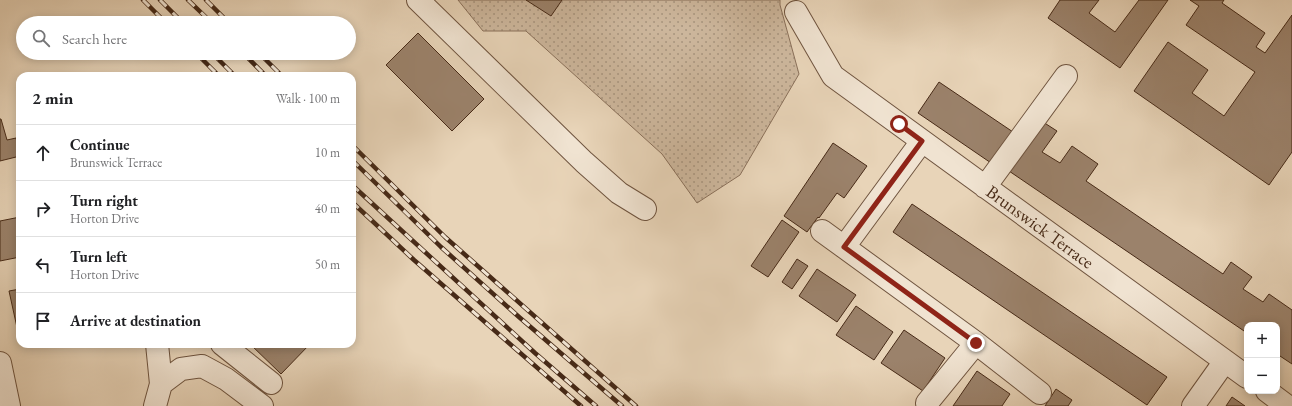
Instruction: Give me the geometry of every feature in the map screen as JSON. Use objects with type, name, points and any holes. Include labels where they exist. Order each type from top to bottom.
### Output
[{"type":"street","points":[[418,0],[584,162],[619,193],[645,209]]},
{"type":"street","name":"Brunswick Terrace","points":[[796,12],[833,76],[1244,375]]},
{"type":"street","points":[[986,187],[1066,76]]},
{"type":"street","points":[[844,247],[922,141]]},
{"type":"street","points":[[822,231],[976,343],[1040,393]]},
{"type":"street","points":[[927,403],[976,343]]},
{"type":"street","points":[[154,406],[161,384],[157,348]]},
{"type":"street","points":[[227,348],[271,383]]},
{"type":"street","points":[[1194,406],[1225,361]]},
{"type":"street","points":[[0,363],[9,406]]},
{"type":"street","points":[[161,384],[181,369],[202,366],[226,379],[262,406]]},
{"type":"street","points":[[1271,394],[1287,406]]},
{"type":"shaded area","points":[[458,0],[780,0],[780,5],[799,74],[740,175],[697,203],[662,154],[526,31],[483,31]]},
{"type":"building","points":[[526,0],[562,0],[551,16]]},
{"type":"building","points":[[1060,0],[1099,0],[1089,13],[1115,32],[1139,0],[1168,0],[1120,68],[1048,18]]},
{"type":"building","points":[[1190,0],[1224,0],[1222,3],[1265,33],[1256,47],[1265,53],[1292,15],[1292,152],[1269,185],[1134,91],[1168,42],[1208,70],[1192,93],[1224,116],[1255,72],[1186,25],[1199,6]]},
{"type":"building","points":[[418,33],[484,99],[452,131],[386,65]]},
{"type":"building","points":[[939,82],[1016,134],[994,165],[918,113]]},
{"type":"building","points":[[1,119],[7,140],[16,138],[16,157],[0,161]]},
{"type":"building","points":[[1043,122],[1057,131],[1042,152],[1060,163],[1072,146],[1098,164],[1086,181],[1223,274],[1231,262],[1252,277],[1243,289],[1263,302],[1269,294],[1292,310],[1292,364],[1280,356],[1280,322],[1244,322],[1244,331],[1009,171]]},
{"type":"building","points":[[833,143],[867,166],[844,198],[837,193],[807,232],[784,216]]},
{"type":"building","points":[[912,204],[1167,377],[1147,405],[893,232]]},
{"type":"building","points":[[16,218],[16,258],[0,261],[0,221]]},
{"type":"building","points":[[782,220],[799,232],[768,277],[751,266]]},
{"type":"building","points":[[797,259],[808,266],[792,289],[782,282]]},
{"type":"building","points":[[817,269],[856,295],[837,322],[799,296]]},
{"type":"building","points":[[16,290],[16,323],[9,291]]},
{"type":"building","points":[[856,306],[893,332],[874,360],[836,335]]},
{"type":"building","points":[[904,330],[945,358],[923,391],[881,363]]},
{"type":"building","points":[[254,348],[306,348],[281,374]]},
{"type":"building","points":[[977,371],[1010,394],[1002,406],[953,406]]},
{"type":"building","points":[[1056,389],[1072,400],[1068,406],[1045,406]]},
{"type":"building","points":[[1232,397],[1245,406],[1226,406]]},
{"type":"railway","points":[[143,0],[159,16]]},
{"type":"railway","points":[[160,0],[176,16]]},
{"type":"railway","points":[[188,0],[205,16]]},
{"type":"railway","points":[[206,0],[222,16]]},
{"type":"railway","points":[[203,60],[215,72]]},
{"type":"railway","points":[[219,60],[231,72]]},
{"type":"railway","points":[[250,60],[262,72]]},
{"type":"railway","points":[[266,60],[278,72]]},
{"type":"railway","points":[[356,149],[445,237],[636,406]]},
{"type":"railway","points":[[356,164],[441,247],[622,406]]},
{"type":"railway","points":[[356,189],[535,353],[596,406]]},
{"type":"railway","points":[[356,206],[414,260],[581,406]]},
{"type":"route","points":[[899,124],[922,141],[844,247],[976,343]]}]
